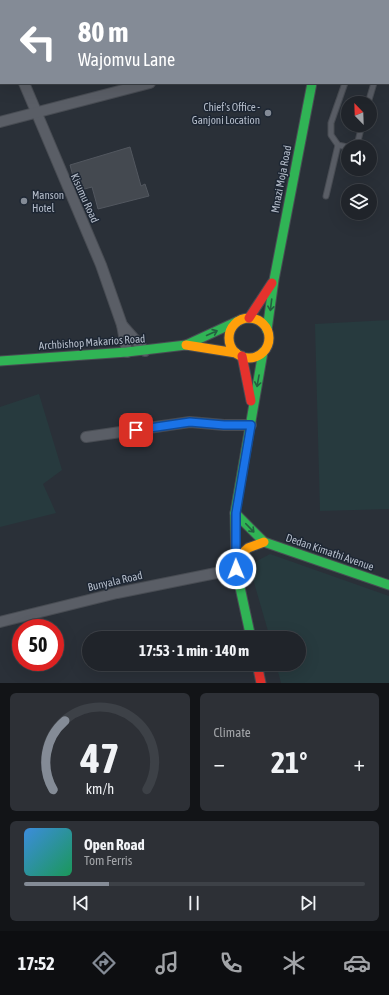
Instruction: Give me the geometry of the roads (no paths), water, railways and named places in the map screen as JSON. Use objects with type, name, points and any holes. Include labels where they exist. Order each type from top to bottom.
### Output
[{"type":"main road","name":"Mnazi Moja Road","points":[[268,330],[274,280],[312,84]]},
{"type":"main road","points":[[249,318],[274,280]]},
{"type":"main road","points":[[249,318],[257,320],[268,330],[268,346],[263,352],[249,358],[239,354],[186,345],[238,321],[249,318]]},
{"type":"main road","points":[[238,321],[231,331],[230,342],[239,354],[253,410]]},
{"type":"main road","name":"Archbishop Makarios Road","points":[[0,361],[145,351],[186,345]]},
{"type":"main road","points":[[250,631],[236,564],[236,513],[263,352]]},
{"type":"main road","name":"Dedan Kimathi Avenue","points":[[236,513],[264,542],[389,585]]},
{"type":"main road","points":[[236,564],[247,548],[264,542]]},
{"type":"main road","points":[[258,671],[261,683]]},
{"type":"street","name":"Kisumu Road","points":[[24,84],[100,265],[122,325],[127,352]]},
{"type":"street","points":[[0,122],[146,84]]},
{"type":"street","name":"Kisumu Road","points":[[122,325],[145,351]]},
{"type":"street","points":[[86,437],[190,422],[224,425],[251,425]]},
{"type":"street","name":"Bunyala Road","points":[[0,622],[236,564]]},
{"type":"lane","points":[[345,84],[331,123],[331,135],[338,145],[347,147],[358,141],[360,132]]},
{"type":"lane","points":[[370,96],[374,84]]},
{"type":"lane","points":[[326,196],[338,145]]},
{"type":"place","name":"Chief's Office - Ganjoni Location","points":[[268,113]]},
{"type":"place","name":"Manson Hotel","points":[[24,201]]}]
